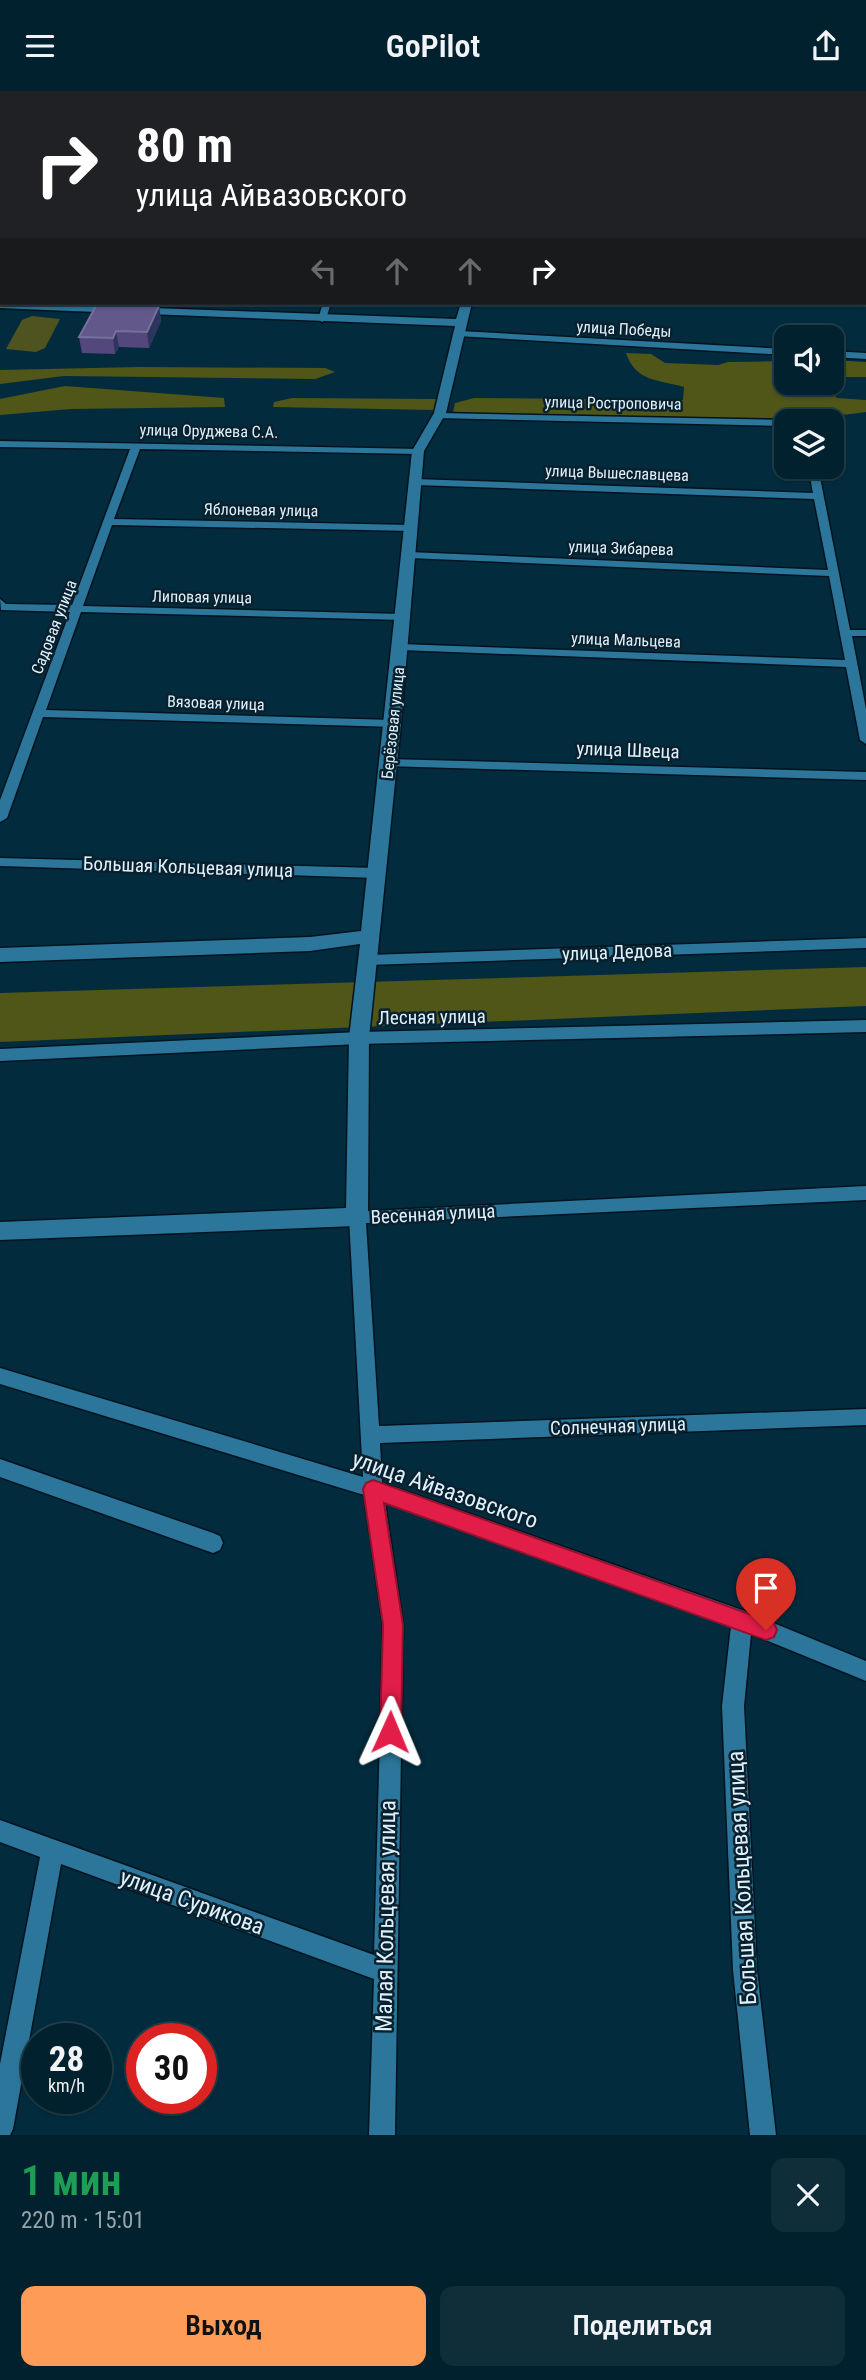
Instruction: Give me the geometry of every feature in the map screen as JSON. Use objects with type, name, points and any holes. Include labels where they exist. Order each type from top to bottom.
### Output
[{"type":"street","points":[[0,305],[322,319],[461,329]]},
{"type":"street","points":[[322,319],[326,305]]},
{"type":"street","name":"Берёзовая улица","points":[[358,1217],[359,1038],[389,763],[418,451],[440,414],[466,305]]},
{"type":"street","name":"улица Победы","points":[[461,329],[774,351]]},
{"type":"street","points":[[844,355],[866,356]]},
{"type":"street","name":"улица Ростроповича","points":[[440,414],[774,423]]},
{"type":"street","name":"улица Оруджева С.А.","points":[[0,444],[418,451]]},
{"type":"street","name":"Садовая улица","points":[[0,818],[136,446]]},
{"type":"street","points":[[815,479],[866,740]]},
{"type":"street","name":"улица Вышеславцева","points":[[415,482],[818,496]]},
{"type":"street","name":"Яблоневая улица","points":[[109,522],[412,528]]},
{"type":"street","name":"улица Зибарева","points":[[409,555],[832,573]]},
{"type":"street","name":"Липовая улица","points":[[1,605],[78,610],[403,617]]},
{"type":"street","points":[[844,633],[866,633]]},
{"type":"street","name":"улица Мальцева","points":[[400,647],[850,664]]},
{"type":"street","name":"Вязовая улица","points":[[38,713],[393,723]]},
{"type":"street","name":"улица Швеца","points":[[389,763],[866,776]]},
{"type":"street","name":"Большая Кольцевая улица","points":[[0,862],[377,873]]},
{"type":"street","points":[[0,955],[310,944],[370,936]]},
{"type":"street","name":"улица Дедова","points":[[368,960],[866,943]]},
{"type":"street","name":"Лесная улица","points":[[0,1055],[359,1038],[866,1025]]},
{"type":"street","name":"Весенная улица","points":[[0,1231],[866,1193]]},
{"type":"street","name":"Малая Кольцевая улица","points":[[358,1217],[373,1489],[393,1625],[382,2135]]},
{"type":"street","name":"улица Айвазовского","points":[[0,1376],[373,1489],[742,1620],[866,1671]]},
{"type":"street","name":"Солнечная улица","points":[[369,1435],[866,1417]]},
{"type":"street","points":[[0,1468],[213,1543]]},
{"type":"street","name":"Большая Кольцевая улица","points":[[742,1620],[733,1706],[746,1970],[763,2135]]},
{"type":"street","name":"улица Сурикова","points":[[0,1831],[385,1971]]},
{"type":"street","points":[[0,2129],[52,1851]]},
{"type":"green space","points":[[32,316],[60,319],[45,348],[36,352],[6,349],[22,320]]},
{"type":"green space","points":[[626,353],[651,354],[665,363],[718,365],[728,362],[774,361],[774,395],[835,395],[837,398],[866,400],[866,412],[844,414],[844,409],[774,409],[774,418],[767,418],[453,412],[455,403],[474,398],[683,400],[684,387],[649,378],[635,369]]},
{"type":"green space","points":[[844,361],[866,362],[866,377],[845,377]]},
{"type":"green space","points":[[139,367],[325,368],[335,372],[315,379],[64,376],[0,384],[0,370]]},
{"type":"green space","points":[[65,386],[224,398],[225,407],[71,409],[0,415],[0,399]]},
{"type":"green space","points":[[292,398],[438,399],[434,410],[273,407],[274,402]]},
{"type":"green space","points":[[866,967],[866,1006],[0,1042],[0,993]]},
{"type":"building","points":[[96,305],[159,306],[147,332],[116,331],[113,338],[79,337]]},
{"type":"route","points":[[390,1732],[393,1625],[373,1489],[766,1630]]}]
